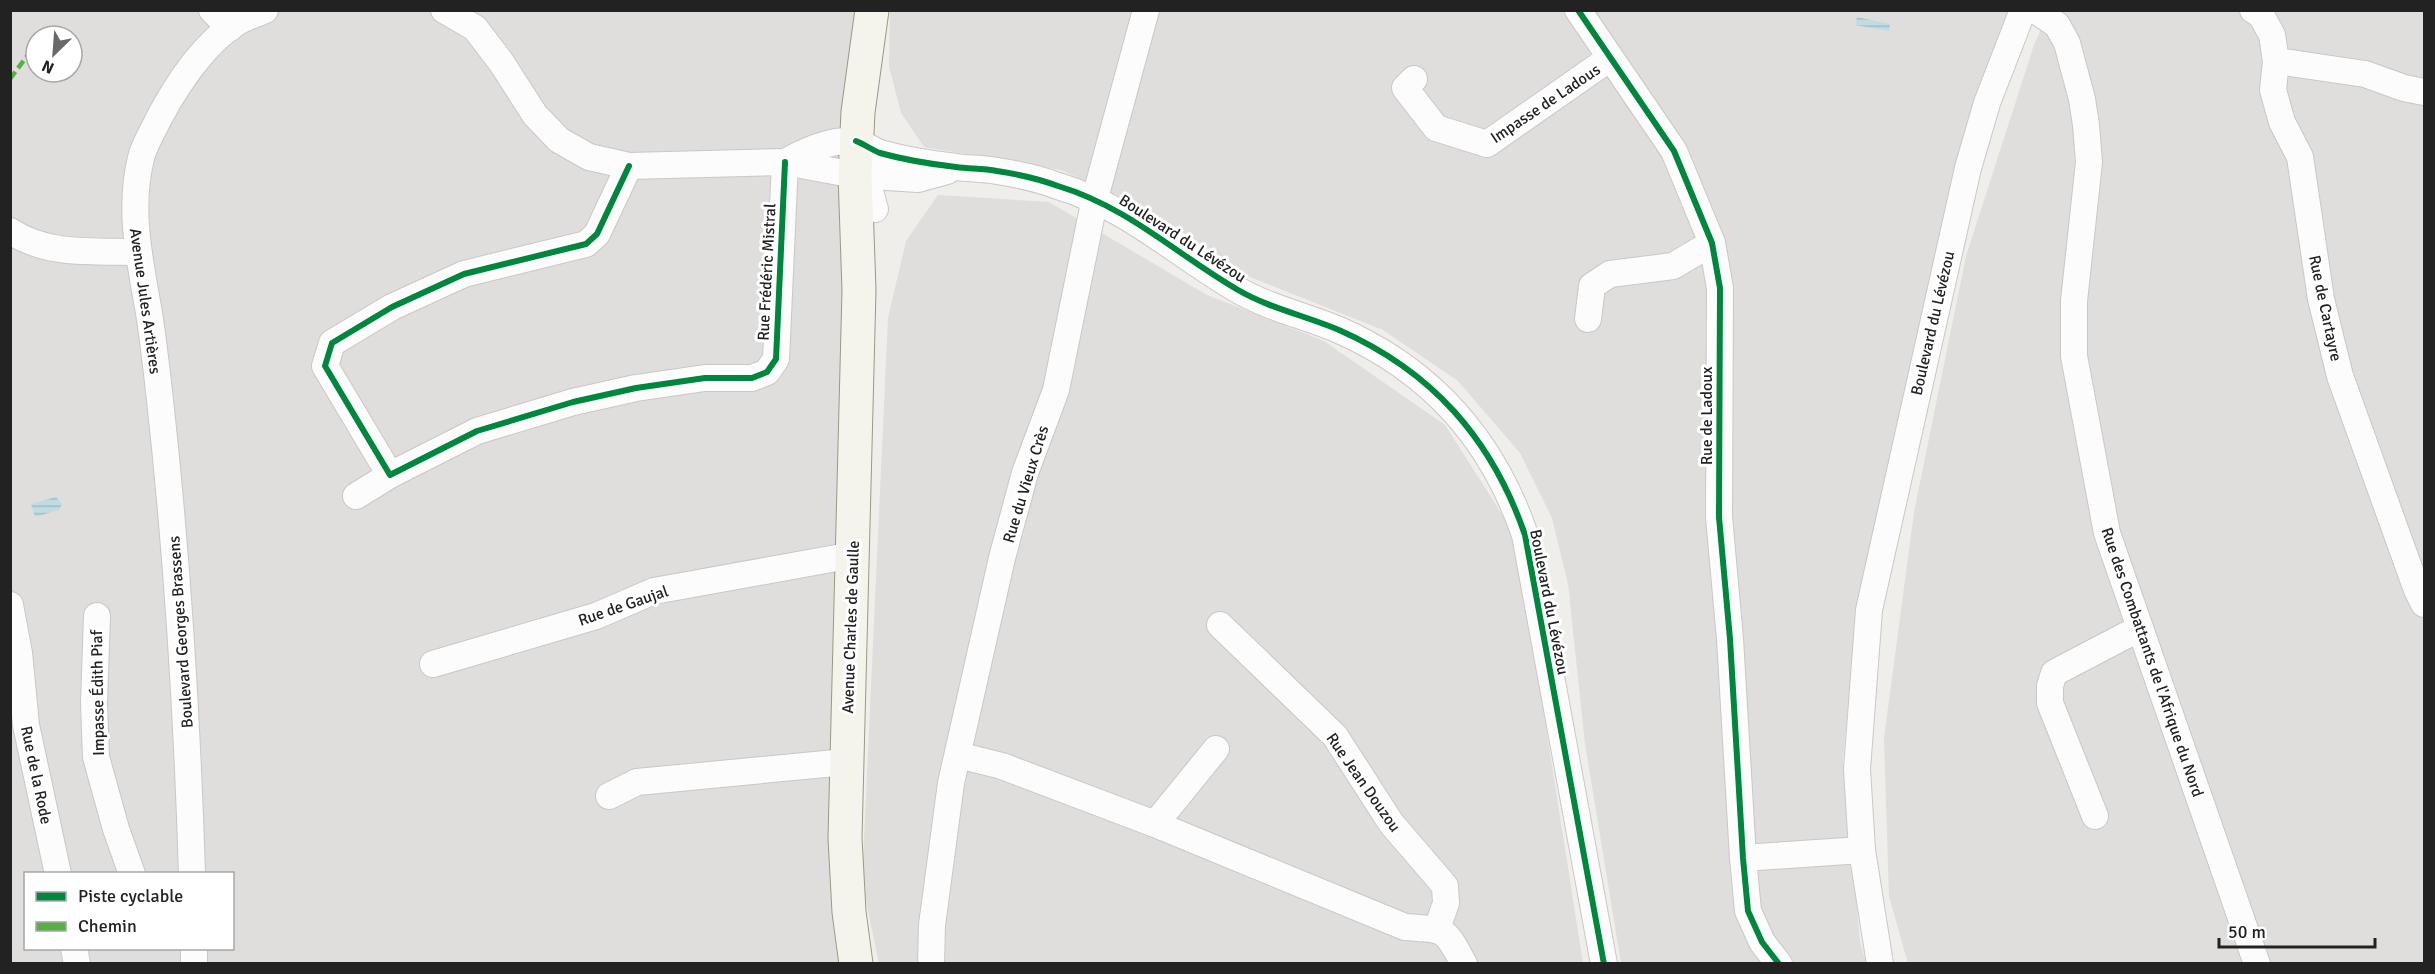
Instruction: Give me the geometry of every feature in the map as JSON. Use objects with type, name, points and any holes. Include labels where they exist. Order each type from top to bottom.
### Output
[{"type":"main road","name":"Avenue Charles de Gaulle","points":[[856,963],[849,912],[845,838],[846,762],[859,290],[872,10]]},
{"type":"main road","name":"Avenue Charles de Gaulle","points":[[859,290],[874,209],[865,154],[879,93],[872,10]]},
{"type":"street","name":"Avenue Jules Artières","points":[[159,391],[149,315],[137,252],[135,192],[141,156],[164,107],[200,57],[221,19],[241,20],[265,10]]},
{"type":"street","name":"Rue du Vieux Crès","points":[[932,963],[932,925],[951,783],[957,755],[1002,558],[1026,473],[1056,390],[1095,198],[1146,10]]},
{"type":"street","name":"Rue de Ladoux","points":[[1578,10],[1674,151],[1712,243],[1720,298],[1719,517],[1730,639],[1743,858],[1749,911],[1762,942],[1779,963]]},
{"type":"street","name":"Boulevard du Lévézou","points":[[1880,963],[1862,850],[1857,769],[1869,610],[1968,168],[1987,103],[2023,10]]},
{"type":"street","name":"Rue des Combattants de l'Afrique du Nord","points":[[2035,10],[2057,25],[2067,43],[2082,99],[2089,162],[2074,301],[2073,356],[2107,533],[2257,963]]},
{"type":"street","name":"Rue de Cartayre","points":[[2253,10],[2261,15],[2272,35],[2276,61],[2272,90],[2282,122],[2300,157],[2320,298],[2340,376],[2424,604]]},
{"type":"street","points":[[459,13],[486,39],[535,115],[559,140],[589,157],[629,166],[785,162],[865,154]]},
{"type":"street","name":"Impasse de Ladous","points":[[1414,79],[1405,88],[1436,128],[1487,144],[1610,58]]},
{"type":"street","points":[[2276,61],[2365,74],[2404,88],[2424,92]]},
{"type":"street","points":[[785,162],[805,151],[841,140],[865,154]]},
{"type":"street","name":"Boulevard du Lévézou","points":[[865,154],[957,168],[995,170],[1057,185],[1095,198],[1134,219],[1200,269],[1246,295],[1339,331],[1383,353],[1424,382],[1447,403],[1477,437],[1500,474],[1516,508],[1525,535],[1604,963]]},
{"type":"street","name":"Rue Frédéric Mistral","points":[[356,496],[390,475],[477,431],[573,402],[636,388],[705,378],[752,378],[767,372],[776,359],[785,162]]},
{"type":"street","points":[[390,475],[325,366],[332,343],[392,307],[464,274],[586,244],[597,234],[629,166]]},
{"type":"street","points":[[10,231],[53,250],[137,252]]},
{"type":"street","points":[[1588,319],[1592,286],[1610,274],[1672,266],[1712,243]]},
{"type":"street","name":"Boulevard Georges Brassens","points":[[159,391],[188,734],[192,872]]},
{"type":"street","name":"Rue de Gaujal","points":[[433,664],[596,616],[654,591],[853,555]]},
{"type":"street","name":"Rue de la Rode","points":[[10,605],[19,653],[26,725],[58,872]]},
{"type":"street","name":"Impasse Édith Piaf","points":[[96,616],[96,757],[116,829],[132,872]]},
{"type":"street","name":"Rue Jean Douzou","points":[[1220,625],[1335,736],[1391,824],[1445,886],[1446,903],[1437,929]]},
{"type":"street","points":[[2095,816],[2050,703],[2050,686],[2054,673],[2140,628]]},
{"type":"street","points":[[1155,824],[1216,749]]},
{"type":"street","points":[[957,755],[1002,766],[1155,824],[1405,927],[1423,926],[1437,929],[1451,941],[1464,963]]},
{"type":"street","points":[[609,796],[637,782],[846,762]]},
{"type":"street","points":[[1743,858],[1862,850]]},
{"type":"shaded area","points":[[10,11],[858,11],[843,963],[11,963]]},
{"type":"shaded area","points":[[890,11],[2017,11],[1856,626],[1843,760],[1860,942],[1866,963],[1621,963],[1585,744],[1568,584],[1552,518],[1520,453],[1458,381],[1383,330],[1250,277],[1149,210],[1061,170],[924,147],[901,113],[889,66]]},
{"type":"shaded area","points":[[2049,11],[2424,11],[2424,963],[1908,964],[1889,896],[1884,738],[1914,512],[1966,256],[2034,45]]},
{"type":"shaded area","points":[[938,195],[1049,202],[1207,295],[1324,341],[1445,425],[1516,536],[1583,963],[879,964],[862,882],[888,318],[906,241]]},
{"type":"water","points":[[1857,17],[1890,24],[1889,31],[1855,25]]},
{"type":"water","points":[[56,497],[62,504],[59,510],[35,517],[31,504]]},
{"type":"marked path","points":[[10,79],[24,60]]},
{"type":"cycle path","points":[[1578,10],[1674,151],[1712,243],[1720,288],[1719,517],[1730,639],[1743,858],[1748,911],[1762,942],[1779,964]]},
{"type":"cycle path","points":[[856,141],[877,152],[908,160],[961,168],[987,169],[1043,181],[1083,195],[1107,206],[1151,232],[1238,290],[1275,307],[1339,330],[1372,347],[1403,366],[1454,412],[1476,439],[1495,468],[1525,535],[1604,964]]},
{"type":"cycle path","points":[[629,166],[597,234],[586,244],[464,274],[392,307],[332,343],[325,366],[390,475],[477,431],[573,402],[636,388],[705,378],[752,378],[767,372],[776,359],[785,162]]}]
